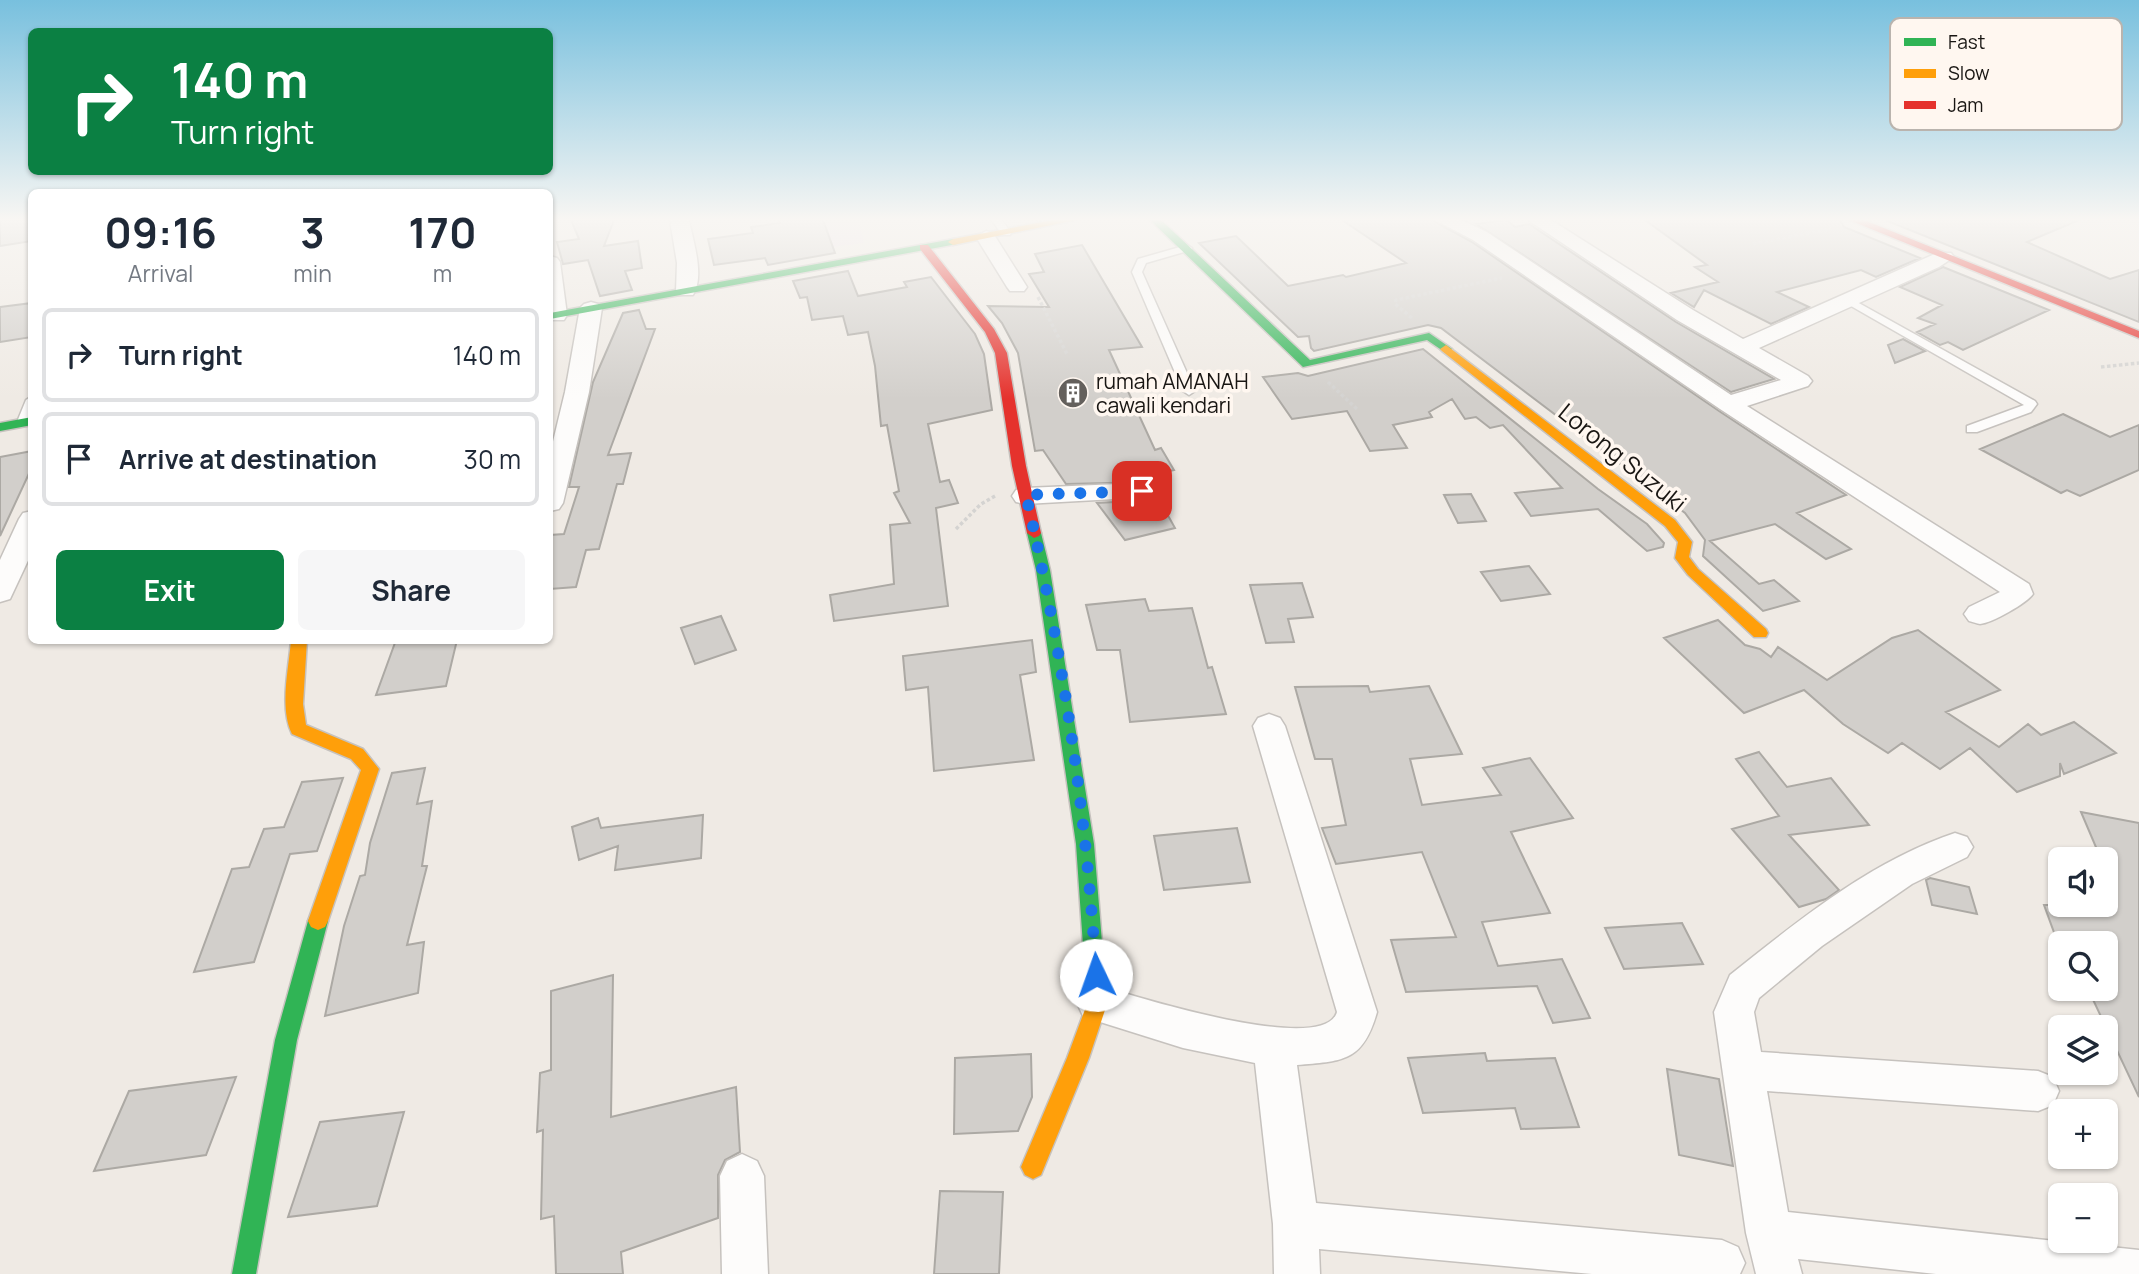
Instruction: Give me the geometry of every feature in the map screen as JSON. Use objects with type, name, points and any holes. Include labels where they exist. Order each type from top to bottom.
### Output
[{"type":"main road","points":[[553,316],[744,279]]},
{"type":"main road","points":[[949,279],[997,342],[1053,628],[1085,844],[1097,1003],[1078,1058],[1033,1167]]},
{"type":"main road","points":[[1217,279],[1307,364],[1429,336]]},
{"type":"main road","points":[[2000,279],[2139,335]]},
{"type":"main road","name":"Lorong Suzuki","points":[[1429,336],[1531,413],[1623,489],[1669,520],[1685,542],[1682,558],[1693,572],[1760,633]]},
{"type":"main road","points":[[0,426],[27,421]]},
{"type":"main road","points":[[244,1274],[286,1041],[317,925],[370,769],[367,762],[350,750],[298,729],[295,704],[299,644]]},
{"type":"street","points":[[686,279],[686,290]]},
{"type":"street","points":[[1014,279],[1017,287]]},
{"type":"street","points":[[1544,279],[1728,404],[2019,591],[2020,594],[1979,614]]},
{"type":"street","points":[[1632,279],[1800,381],[1728,404]]},
{"type":"street","points":[[1740,347],[1799,325],[1848,300],[1899,279]]},
{"type":"street","points":[[553,491],[577,392],[591,308]]},
{"type":"street","points":[[1024,489],[1142,491]]},
{"type":"street","points":[[0,592],[28,528]]},
{"type":"street","points":[[1097,1003],[1182,1029],[1274,1048],[1335,1043],[1352,1030],[1357,1012],[1269,726]]},
{"type":"street","points":[[1955,847],[1899,873],[1809,934],[1744,987],[1734,1012],[1774,1254],[2139,1273]]},
{"type":"street","points":[[1274,1048],[1296,1224],[1297,1274]]},
{"type":"street","points":[[1743,1070],[2038,1091]]},
{"type":"street","points":[[743,1176],[745,1274]]},
{"type":"street","points":[[1296,1224],[1722,1263]]},
{"type":"lane","points":[[1140,279],[1189,391]]},
{"type":"lane","points":[[1848,300],[2031,404],[2027,410],[1972,429]]},
{"type":"path","points":[[1429,336],[1395,304],[1396,300],[1501,279]]},
{"type":"path","points":[[1040,297],[1068,354]]},
{"type":"path","points":[[2101,367],[2139,363]]},
{"type":"path","points":[[1307,364],[1358,410]]},
{"type":"path","points":[[956,530],[981,504],[1024,489]]},
{"type":"building","points":[[594,279],[628,279],[632,290],[600,296]]},
{"type":"building","points":[[851,279],[858,296],[907,287],[904,282],[933,279],[975,334],[984,354],[992,410],[928,424],[940,482],[949,480],[958,503],[936,508],[948,606],[834,621],[830,595],[894,584],[890,525],[910,523],[894,493],[899,491],[887,425],[881,426],[875,366],[868,332],[848,335],[843,316],[812,320],[807,297],[800,298],[793,281]]},
{"type":"building","points":[[1032,279],[1102,279],[1142,347],[1109,350],[1155,450],[1161,448],[1174,470],[1145,476],[1149,482],[1066,484],[1043,450],[1035,451],[1018,353],[1002,323],[988,306],[1049,307]]},
{"type":"building","points":[[1237,279],[1281,279],[1288,286],[1321,279],[1527,279],[1846,495],[1797,513],[1851,549],[1826,559],[1775,524],[1710,541],[1759,584],[1774,580],[1799,601],[1763,611],[1703,556],[1705,540],[1685,513],[1441,328],[1428,325],[1314,351],[1309,336],[1298,337]]},
{"type":"building","points":[[1560,279],[1612,279],[1676,322],[1774,379],[1731,392]]},
{"type":"building","points":[[1714,279],[1825,279],[1777,292],[1809,307],[1771,324],[1704,290],[1694,307],[1671,293],[1718,282]]},
{"type":"building","points":[[1916,279],[1974,279],[2049,310],[1963,350],[1948,342],[1940,345],[1917,332],[1935,324],[1918,318],[1942,305],[1900,287]]},
{"type":"building","points":[[2033,279],[2139,279],[2139,322]]},
{"type":"building","points":[[28,304],[28,338],[0,342],[0,307]]},
{"type":"building","points":[[639,310],[646,329],[655,329],[608,455],[631,453],[623,484],[617,484],[599,549],[586,550],[576,587],[553,589],[553,535],[564,534],[579,487],[569,487],[593,382],[623,313]]},
{"type":"building","points":[[1903,339],[1925,351],[1895,363],[1888,345]]},
{"type":"building","points":[[1423,349],[1598,489],[1647,524],[1664,543],[1663,547],[1647,551],[1598,509],[1531,516],[1515,493],[1562,488],[1503,425],[1490,428],[1476,417],[1465,419],[1452,399],[1429,412],[1432,417],[1393,425],[1407,448],[1370,451],[1347,411],[1292,419],[1263,377],[1298,373],[1308,376]]},
{"type":"building","points":[[2063,414],[2110,437],[2139,425],[2139,470],[2080,496],[2067,490],[2061,493],[1980,449]]},
{"type":"building","points":[[28,452],[28,476],[0,536],[0,457]]},
{"type":"building","points":[[1156,494],[1175,528],[1125,540],[1097,503],[1151,500]]},
{"type":"building","points":[[1471,494],[1486,521],[1458,523],[1444,495]]},
{"type":"building","points":[[1529,566],[1550,594],[1501,601],[1481,572]]},
{"type":"building","points":[[1302,583],[1313,617],[1288,619],[1294,642],[1266,643],[1250,585]]},
{"type":"building","points":[[1145,599],[1149,611],[1192,608],[1208,668],[1212,667],[1226,714],[1130,722],[1120,650],[1097,650],[1086,605]]},
{"type":"building","points":[[721,616],[736,650],[695,664],[681,628]]},
{"type":"building","points":[[1718,620],[1745,645],[1760,649],[1771,657],[1778,647],[1827,680],[1892,638],[1918,630],[2000,690],[1946,712],[1999,747],[2028,724],[2041,735],[2074,722],[2116,753],[2064,774],[2060,763],[2060,776],[2017,792],[1970,748],[1940,769],[1902,743],[1888,753],[1843,724],[1804,690],[1744,713],[1664,638]]},
{"type":"building","points":[[1032,640],[1036,672],[1020,675],[1034,760],[934,771],[928,687],[906,690],[903,656]]},
{"type":"building","points":[[395,644],[456,644],[446,686],[376,695]]},
{"type":"building","points":[[1368,686],[1370,692],[1429,686],[1462,754],[1410,759],[1422,805],[1501,795],[1483,768],[1530,758],[1573,818],[1511,832],[1550,913],[1482,922],[1498,966],[1562,959],[1590,1018],[1553,1023],[1537,986],[1406,992],[1391,940],[1456,937],[1422,852],[1336,864],[1322,828],[1346,825],[1332,759],[1315,759],[1295,687]]},
{"type":"building","points":[[1759,752],[1787,787],[1831,778],[1869,825],[1789,835],[1839,890],[1826,899],[1799,907],[1732,829],[1779,816],[1736,759]]},
{"type":"building","points":[[425,768],[417,804],[432,801],[422,866],[427,866],[407,945],[424,942],[418,993],[325,1016],[344,926],[360,876],[365,875],[370,843],[392,773]]},
{"type":"building","points":[[343,778],[317,851],[290,854],[254,962],[194,972],[232,869],[249,867],[264,829],[284,827],[302,782]]},
{"type":"building","points":[[2081,812],[2139,823],[2139,1097],[2118,1053],[2118,1015],[2100,1015],[2094,1001],[2118,1001],[2118,931],[2054,931],[2048,917],[2118,917],[2118,847],[2096,847]]},
{"type":"building","points":[[703,815],[701,858],[615,870],[618,846],[579,860],[572,827],[598,818],[601,828]]},
{"type":"building","points":[[1237,828],[1250,882],[1164,890],[1154,836]]},
{"type":"building","points":[[1930,878],[1969,887],[1977,914],[1932,905],[1926,880]]},
{"type":"building","points":[[1682,923],[1703,964],[1624,969],[1605,928]]},
{"type":"building","points":[[613,975],[611,1117],[736,1087],[740,1152],[725,1160],[718,1175],[718,1218],[621,1252],[623,1274],[556,1274],[554,1216],[541,1219],[543,1130],[537,1132],[540,1073],[551,1070],[551,991]]},
{"type":"building","points":[[1485,1053],[1487,1061],[1555,1058],[1579,1127],[1521,1129],[1515,1108],[1423,1113],[1408,1058]]},
{"type":"building","points":[[1031,1054],[1032,1097],[1018,1131],[954,1134],[955,1058]]},
{"type":"building","points":[[1667,1069],[1719,1079],[1733,1166],[1679,1155]]},
{"type":"building","points":[[236,1077],[206,1155],[94,1171],[129,1091]]},
{"type":"building","points":[[404,1112],[377,1206],[288,1217],[320,1122]]},
{"type":"building","points":[[940,1191],[1003,1192],[999,1274],[934,1274]]},
{"type":"traffic: fast","points":[[553,315],[749,279]]},
{"type":"traffic: fast","points":[[1218,279],[1307,364],[1429,336],[1446,349]]},
{"type":"traffic: fast","points":[[0,427],[28,422]]},
{"type":"traffic: fast","points":[[1034,533],[1043,570],[1085,844],[1097,1004]]},
{"type":"traffic: fast","points":[[244,1274],[286,1040],[318,921]]},
{"type":"traffic: slow","points":[[1446,349],[1670,523],[1685,542],[1682,558],[1693,572],[1760,633]]},
{"type":"traffic: slow","points":[[299,644],[295,704],[298,729],[357,754],[370,769],[318,921]]},
{"type":"traffic: slow","points":[[1033,1167],[1097,1004]]},
{"type":"traffic: jam","points":[[949,279],[990,331],[1001,353],[1019,466],[1034,533]]},
{"type":"traffic: jam","points":[[2001,279],[2139,335]]},
{"type":"place","name":"rumah AMANAH cawali kendari","points":[[1073,393]]},
{"type":"route","points":[[1096,975],[1085,844],[1072,754],[1043,570],[1026,495],[1142,491]]}]
